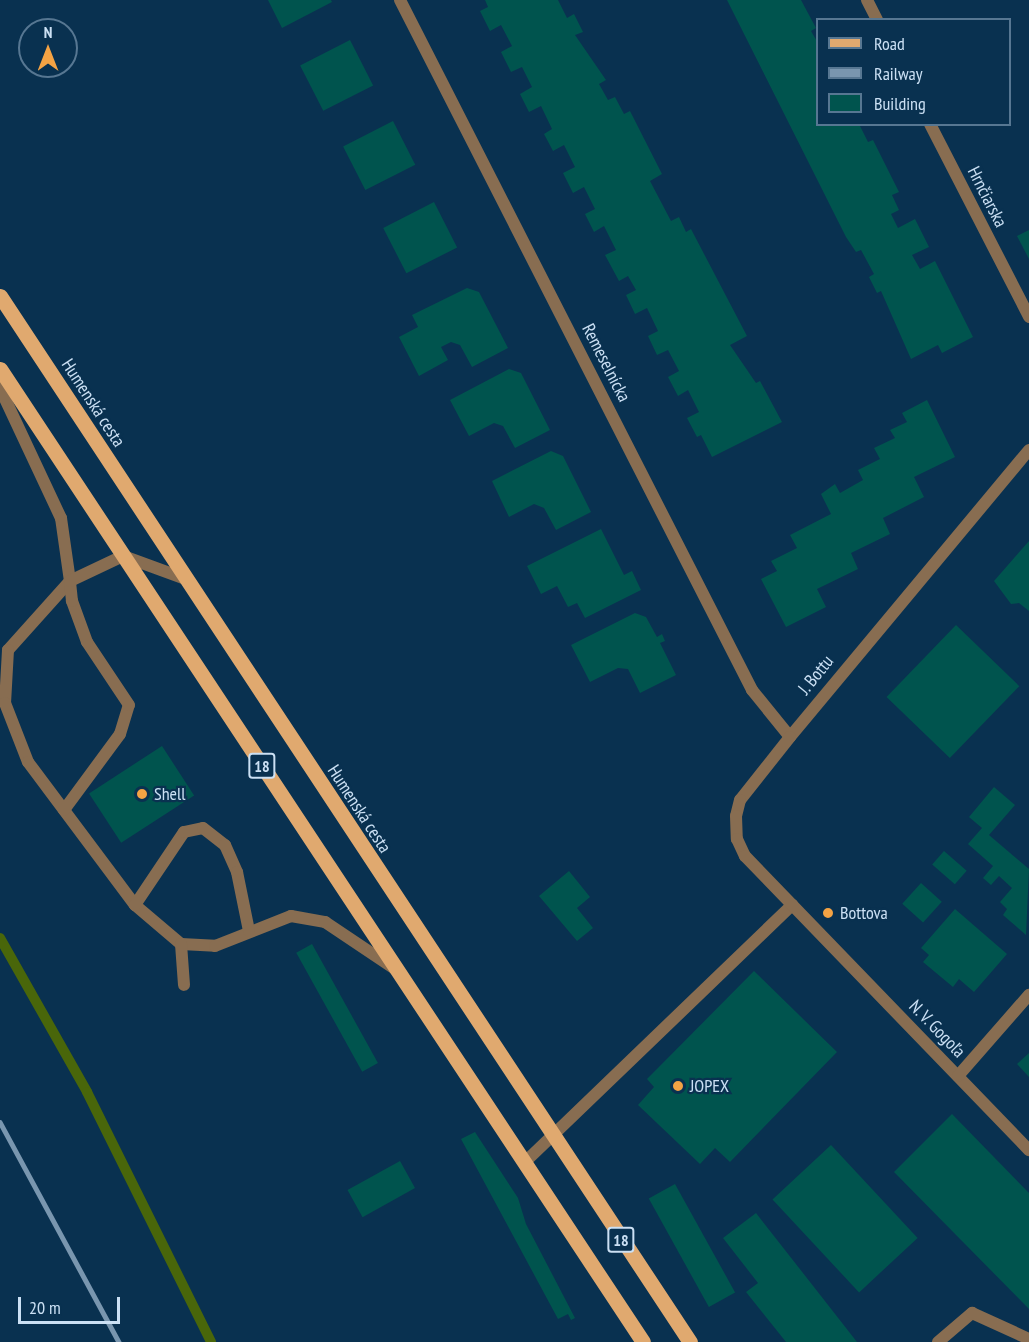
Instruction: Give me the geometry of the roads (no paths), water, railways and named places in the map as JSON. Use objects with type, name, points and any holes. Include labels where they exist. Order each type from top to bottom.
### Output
[{"type":"main road","name":"Humenská cesta","points":[[0,296],[183,578],[690,1342]]},
{"type":"main road","name":"18","points":[[0,369],[643,1342]]},
{"type":"street","name":"Remeselnícka","points":[[400,0],[752,690],[790,737]]},
{"type":"street","points":[[867,0],[876,18]]},
{"type":"street","name":"Hrnčiarska","points":[[931,126],[1029,317]]},
{"type":"street","points":[[0,388],[61,518],[72,602],[87,642],[129,705],[120,734],[64,810]]},
{"type":"street","name":"J. Bottu","points":[[819,932],[745,856],[737,839],[736,816],[740,800],[1029,450]]},
{"type":"street","points":[[183,578],[123,556],[70,580],[9,650],[6,703],[28,762],[135,905],[181,944],[214,946],[291,916],[325,922],[399,972]]},
{"type":"street","points":[[135,905],[184,832],[203,828],[225,845],[237,872],[249,931]]},
{"type":"street","points":[[525,1161],[792,905]]},
{"type":"street","name":"N. V. Gogoľa","points":[[819,932],[1029,1150]]},
{"type":"street","points":[[181,944],[183,985]]},
{"type":"street","points":[[958,1076],[1029,995]]},
{"type":"street","points":[[938,1342],[972,1313],[1029,1339]]},
{"type":"waterway","points":[[0,938],[87,1092],[211,1342]]},
{"type":"railway","points":[[0,1122],[119,1342]]},
{"type":"place","name":"Shell","points":[[142,794]]},
{"type":"place","name":"Bottova","points":[[828,913]]},
{"type":"place","name":"JOPEX","points":[[678,1086]]}]
